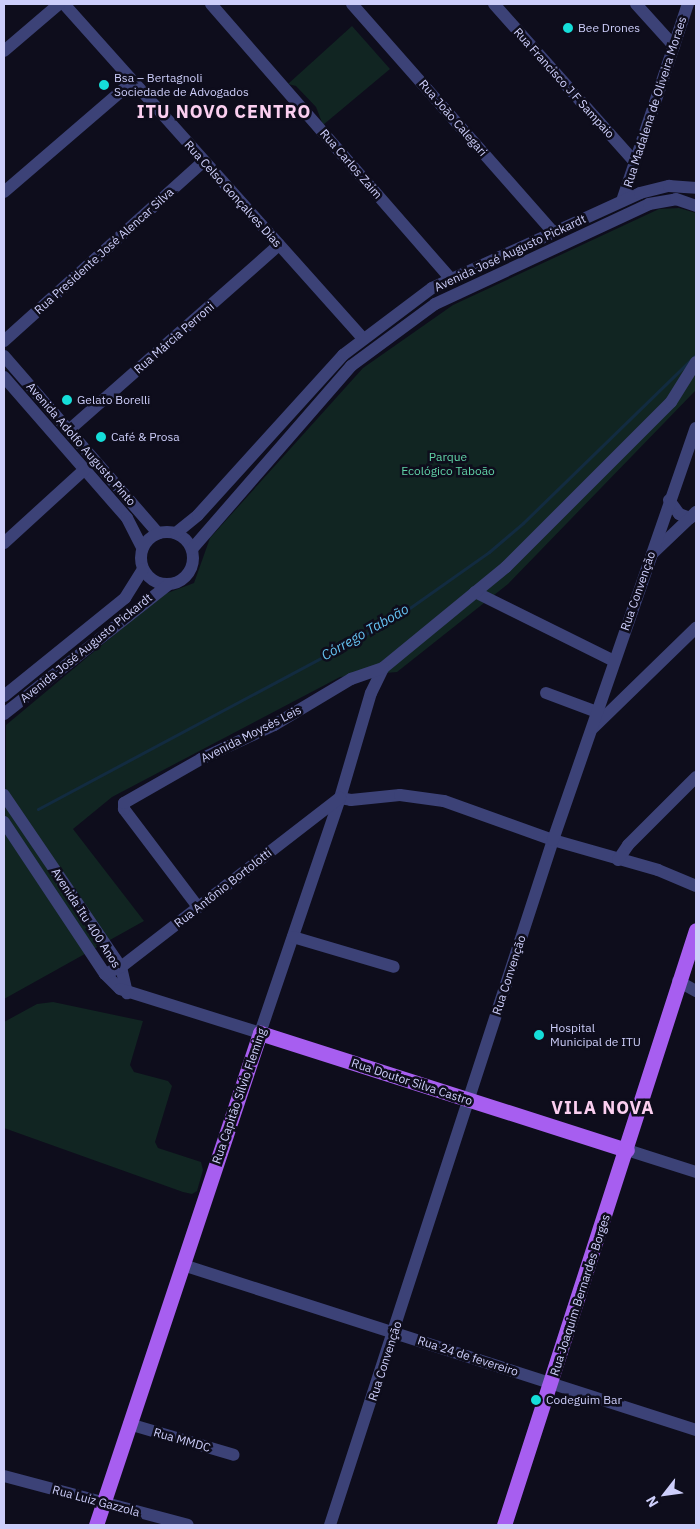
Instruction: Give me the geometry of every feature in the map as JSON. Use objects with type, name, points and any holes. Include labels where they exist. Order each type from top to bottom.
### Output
[{"type":"main road","name":"Rua Joaquim Bernardes Borges","points":[[504,1525],[552,1383],[627,1150],[678,980],[696,930]]},
{"type":"main road","name":"Rua Doutor Silva Castro","points":[[260,1033],[627,1150]]},
{"type":"main road","name":"Rua Capitão Sílvio Fleming","points":[[96,1525],[260,1033]]},
{"type":"street","points":[[4,51],[59,4]]},
{"type":"street","name":"Rua Celso Gonçalves Dias","points":[[64,4],[363,339]]},
{"type":"street","name":"Rua Carlos Zaim","points":[[211,4],[450,279]]},
{"type":"street","name":"Rua João Calegari","points":[[352,4],[554,233]]},
{"type":"street","name":"Rua Francisco J F Sampaio","points":[[494,4],[635,162]]},
{"type":"street","points":[[636,4],[674,46]]},
{"type":"street","name":"Rua Madalena de Oliveira Moraes","points":[[622,201],[688,4]]},
{"type":"street","points":[[4,192],[133,81]]},
{"type":"street","name":"Rua Presidente José Alencar Silva","points":[[4,341],[204,161]]},
{"type":"street","name":"Avenida José Augusto Pickardt","points":[[176,533],[198,515],[343,355],[432,288],[622,201],[656,188],[684,185],[696,188]]},
{"type":"street","name":"Avenida José Augusto Pickardt","points":[[192,549],[351,366],[435,304],[649,204],[676,199],[696,206]]},
{"type":"street","name":"Rua Márcia Perroni","points":[[69,430],[279,245]]},
{"type":"street","name":"Avenida Adolfo Augusto Pinto","points":[[4,356],[158,533]]},
{"type":"street","points":[[383,668],[506,567],[671,402],[696,362]]},
{"type":"street","name":"Avenida Adolfo Augusto Pinto","points":[[4,378],[9,393],[85,469],[127,518],[142,548]]},
{"type":"street","name":"Rua Convenção","points":[[330,1525],[470,1100],[552,840],[669,500],[696,428]]},
{"type":"street","points":[[4,544],[85,469]]},
{"type":"street","points":[[669,500],[678,514],[693,515]]},
{"type":"street","points":[[650,556],[693,515]]},
{"type":"street","points":[[158,533],[176,533],[192,549],[193,557],[189,572],[184,578],[168,584],[156,582],[143,569],[142,548],[158,533]]},
{"type":"street","name":"Avenida José Augusto Pickardt","points":[[4,696],[125,598],[143,569]]},
{"type":"street","name":"Avenida José Augusto Pickardt","points":[[4,714],[168,584]]},
{"type":"street","points":[[475,592],[614,662]]},
{"type":"street","points":[[591,730],[696,628]]},
{"type":"street","name":"Rua Capitão Sílvio Fleming","points":[[260,1033],[340,798],[371,693],[383,668]]},
{"type":"street","name":"Avenida Moysés Leis","points":[[198,907],[124,806],[126,800],[274,725],[351,679],[383,668]]},
{"type":"street","points":[[546,693],[597,712]]},
{"type":"street","points":[[618,860],[628,845],[696,778]]},
{"type":"street","name":"Avenida Itu 400 Anos","points":[[4,795],[121,967],[128,993]]},
{"type":"street","points":[[340,798],[429,797],[552,840],[658,870],[696,886]]},
{"type":"street","name":"Rua Antônio Bortolotti","points":[[105,974],[121,967],[340,798]]},
{"type":"street","name":"Avenida Itu 400 Anos","points":[[4,822],[105,974],[128,993]]},
{"type":"street","points":[[293,937],[394,967]]},
{"type":"street","points":[[678,980],[696,991]]},
{"type":"street","name":"Rua Doutor Silva Castro","points":[[128,993],[260,1033]]},
{"type":"street","name":"Rua Doutor Silva Castro","points":[[627,1150],[696,1172]]},
{"type":"street","name":"Rua 24 de fevereiro","points":[[183,1265],[696,1430]]},
{"type":"street","name":"Rua MMDC","points":[[130,1424],[234,1455]]},
{"type":"street","name":"Rua Luiz Gazzola","points":[[4,1476],[188,1525]]},
{"type":"green space","points":[[352,26],[390,69],[323,125],[316,107],[296,86],[288,84]]},
{"type":"green space","name":"Parque Ecológico Taboão","points":[[679,208],[696,213],[696,390],[508,584],[397,672],[340,677],[112,797],[73,829],[144,921],[4,999],[6,725],[162,595],[194,583],[210,538],[363,368],[453,305],[659,209]]},
{"type":"green space","points":[[53,1002],[143,1021],[130,1065],[134,1072],[168,1081],[172,1086],[155,1142],[158,1148],[201,1162],[203,1170],[197,1191],[192,1194],[183,1192],[4,1128],[4,1022],[37,1004]]},
{"type":"waterway","name":"Córrego Taboão","points":[[38,809],[394,619],[489,552],[523,523],[695,356]]},
{"type":"place","name":"Bee Drones","points":[[568,28]]},
{"type":"place","name":"Bsa – Bertagnoli Sociedade de Advogados","points":[[104,85]]},
{"type":"place","name":"Gelato Borelli","points":[[67,400]]},
{"type":"place","name":"Café & Prosa","points":[[101,437]]},
{"type":"place","name":"Hospital Municipal de ITU","points":[[539,1035]]},
{"type":"place","name":"Codeguim Bar","points":[[536,1400]]},
{"type":"district","name":"ITU NOVO CENTRO","points":[[224,112]]},
{"type":"district","name":"VILA NOVA","points":[[603,1108]]}]
